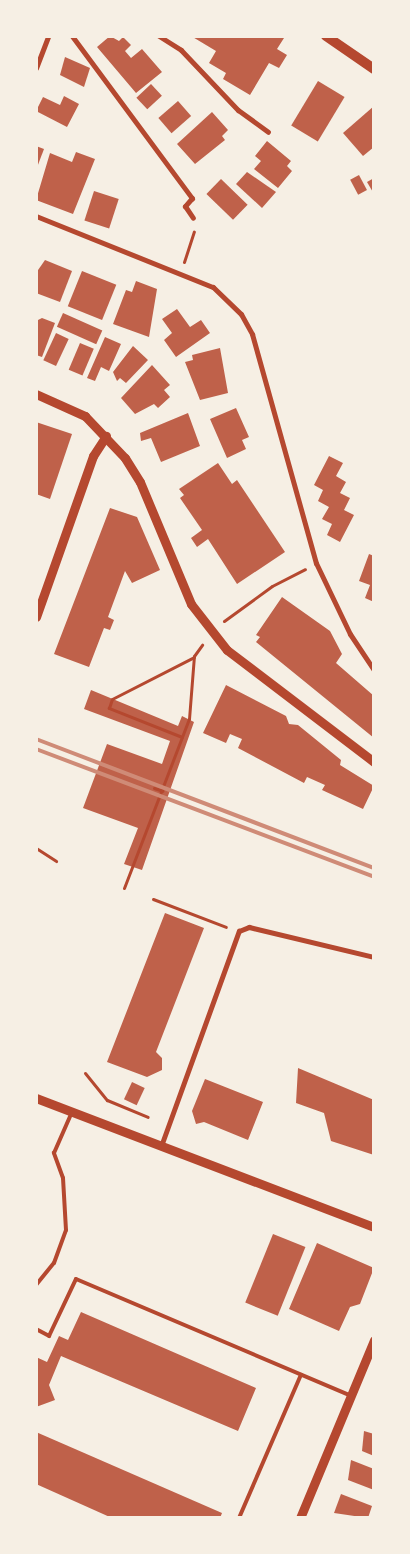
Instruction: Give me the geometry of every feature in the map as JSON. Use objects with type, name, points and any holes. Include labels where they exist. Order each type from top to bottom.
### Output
[{"type":"main road","points":[[326,36],[374,69]]},
{"type":"street","points":[[36,68],[48,36]]},
{"type":"street","points":[[72,36],[192,198],[185,206],[193,218]]},
{"type":"street","points":[[159,36],[181,50],[238,110],[268,132]]},
{"type":"street","points":[[36,216],[205,283],[241,314],[252,334],[316,563],[350,634],[374,670]]},
{"type":"street","points":[[36,394],[69,406],[106,436],[140,482],[191,604],[226,650],[374,762]]},
{"type":"street","points":[[36,618],[93,456],[106,436]]},
{"type":"street","points":[[161,1146],[239,931],[249,927],[374,958]]},
{"type":"street","points":[[36,1098],[374,1227]]},
{"type":"street","points":[[300,1518],[374,1340]]},
{"type":"lane","points":[[36,1285],[54,1263],[66,1230],[63,1178],[54,1153],[72,1112]]},
{"type":"lane","points":[[36,1329],[49,1336],[76,1279],[351,1396]]},
{"type":"lane","points":[[239,1518],[301,1375]]},
{"type":"path","points":[[183,264],[194,233],[193,218]]},
{"type":"path","points":[[222,622],[272,586],[316,563]]},
{"type":"path","points":[[182,737],[109,708],[112,699],[194,656],[202,644]]},
{"type":"path","points":[[124,888],[150,827],[189,719],[194,656]]},
{"type":"path","points":[[154,788],[163,791]]},
{"type":"path","points":[[36,848],[56,861]]},
{"type":"path","points":[[153,899],[239,931]]},
{"type":"path","points":[[85,1072],[107,1100],[148,1117]]},
{"type":"building","points":[[110,36],[119,41],[123,37],[131,45],[125,51],[131,58],[142,49],[162,72],[136,93],[97,47]]},
{"type":"building","points":[[191,36],[280,36],[284,38],[277,49],[287,55],[279,68],[269,63],[250,95],[223,79],[226,73],[209,63],[216,51]]},
{"type":"building","points":[[65,57],[90,68],[84,87],[60,75]]},
{"type":"building","points":[[318,81],[345,97],[318,142],[291,126]]},
{"type":"building","points":[[151,84],[162,96],[147,109],[136,98]]},
{"type":"building","points":[[64,96],[79,104],[67,127],[36,111],[43,97],[60,105]]},
{"type":"building","points":[[178,101],[191,116],[171,133],[158,118]]},
{"type":"building","points":[[374,106],[374,147],[363,156],[343,133]]},
{"type":"building","points":[[212,112],[228,130],[222,136],[225,140],[195,164],[177,144]]},
{"type":"building","points":[[267,141],[291,161],[287,166],[292,171],[278,188],[254,169],[261,161],[255,156]]},
{"type":"building","points":[[36,146],[44,149],[36,170]]},
{"type":"building","points":[[76,152],[95,159],[73,214],[36,200],[50,153],[72,162]]},
{"type":"building","points":[[247,172],[276,192],[262,208],[236,184]]},
{"type":"building","points":[[359,175],[367,190],[358,195],[350,180]]},
{"type":"building","points":[[374,178],[374,194],[367,182]]},
{"type":"building","points":[[221,179],[248,205],[233,220],[206,194]]},
{"type":"building","points":[[94,191],[119,199],[109,229],[84,220]]},
{"type":"building","points":[[45,260],[72,271],[60,302],[36,293],[36,273]]},
{"type":"building","points":[[82,271],[116,285],[102,320],[68,306]]},
{"type":"building","points":[[136,281],[157,289],[149,337],[113,324],[126,290],[132,292]]},
{"type":"building","points":[[177,309],[190,327],[201,320],[210,333],[176,357],[164,340],[172,333],[162,319]]},
{"type":"building","points":[[63,313],[102,330],[96,344],[57,327]]},
{"type":"building","points":[[42,318],[55,323],[42,357],[36,355],[36,321]]},
{"type":"building","points":[[56,333],[69,339],[56,366],[43,360]]},
{"type":"building","points":[[105,337],[121,344],[109,371],[101,367],[95,381],[87,378]]},
{"type":"building","points":[[80,343],[94,349],[82,376],[69,370]]},
{"type":"building","points":[[133,346],[148,360],[126,383],[120,378],[117,381],[113,372]]},
{"type":"building","points":[[220,348],[228,393],[200,400],[185,362],[193,360],[192,355]]},
{"type":"building","points":[[152,365],[170,385],[164,390],[170,397],[158,408],[154,404],[135,414],[121,398]]},
{"type":"building","points":[[236,408],[249,437],[242,440],[246,449],[227,458],[210,419]]},
{"type":"building","points":[[188,413],[200,446],[161,462],[151,438],[141,441],[140,433]]},
{"type":"building","points":[[36,422],[72,434],[50,499],[36,494]]},
{"type":"building","points":[[329,456],[343,463],[336,476],[346,482],[340,493],[350,498],[344,510],[354,515],[340,542],[327,535],[332,524],[322,519],[329,507],[318,501],[323,490],[314,485]]},
{"type":"building","points":[[218,463],[232,484],[237,480],[285,552],[237,584],[208,539],[197,547],[191,538],[202,530],[180,498],[184,495],[179,489]]},
{"type":"building","points":[[110,508],[137,517],[160,570],[132,583],[125,571],[108,617],[114,620],[110,630],[104,628],[89,667],[54,654]]},
{"type":"building","points":[[369,554],[374,556],[374,602],[365,598],[370,585],[359,581]]},
{"type":"building","points":[[282,597],[330,631],[342,654],[336,663],[374,696],[374,738],[256,642],[260,637],[256,635]]},
{"type":"building","points":[[226,685],[286,716],[289,724],[298,725],[341,760],[340,765],[374,786],[363,809],[322,790],[325,785],[307,777],[304,783],[238,748],[242,739],[230,734],[226,743],[203,733]]},
{"type":"building","points":[[91,690],[178,726],[182,716],[194,722],[142,870],[124,864],[138,828],[83,808],[107,744],[162,764],[170,741],[84,709]]},
{"type":"building","points":[[165,913],[204,928],[156,1052],[162,1058],[162,1070],[147,1077],[107,1062]]},
{"type":"building","points":[[298,1068],[374,1100],[374,1155],[331,1141],[324,1113],[296,1103]]},
{"type":"building","points":[[205,1079],[263,1102],[248,1140],[204,1122],[196,1124],[192,1111]]},
{"type":"building","points":[[132,1082],[145,1088],[137,1105],[124,1099]]},
{"type":"building","points":[[273,1234],[305,1247],[278,1316],[245,1303]]},
{"type":"building","points":[[317,1243],[374,1268],[360,1304],[350,1307],[339,1331],[289,1309]]},
{"type":"building","points":[[81,1312],[256,1388],[238,1431],[61,1356],[49,1385],[55,1400],[36,1407],[36,1357],[47,1362],[59,1336],[68,1340]]},
{"type":"building","points":[[364,1431],[374,1434],[374,1456],[362,1451]]},
{"type":"building","points":[[36,1432],[222,1513],[220,1518],[112,1518],[36,1484]]},
{"type":"building","points":[[351,1460],[374,1469],[374,1490],[348,1480]]},
{"type":"building","points":[[341,1494],[372,1506],[368,1518],[334,1513]]},
{"type":"railway","points":[[36,739],[374,868]]},
{"type":"railway","points":[[36,749],[374,877]]}]
